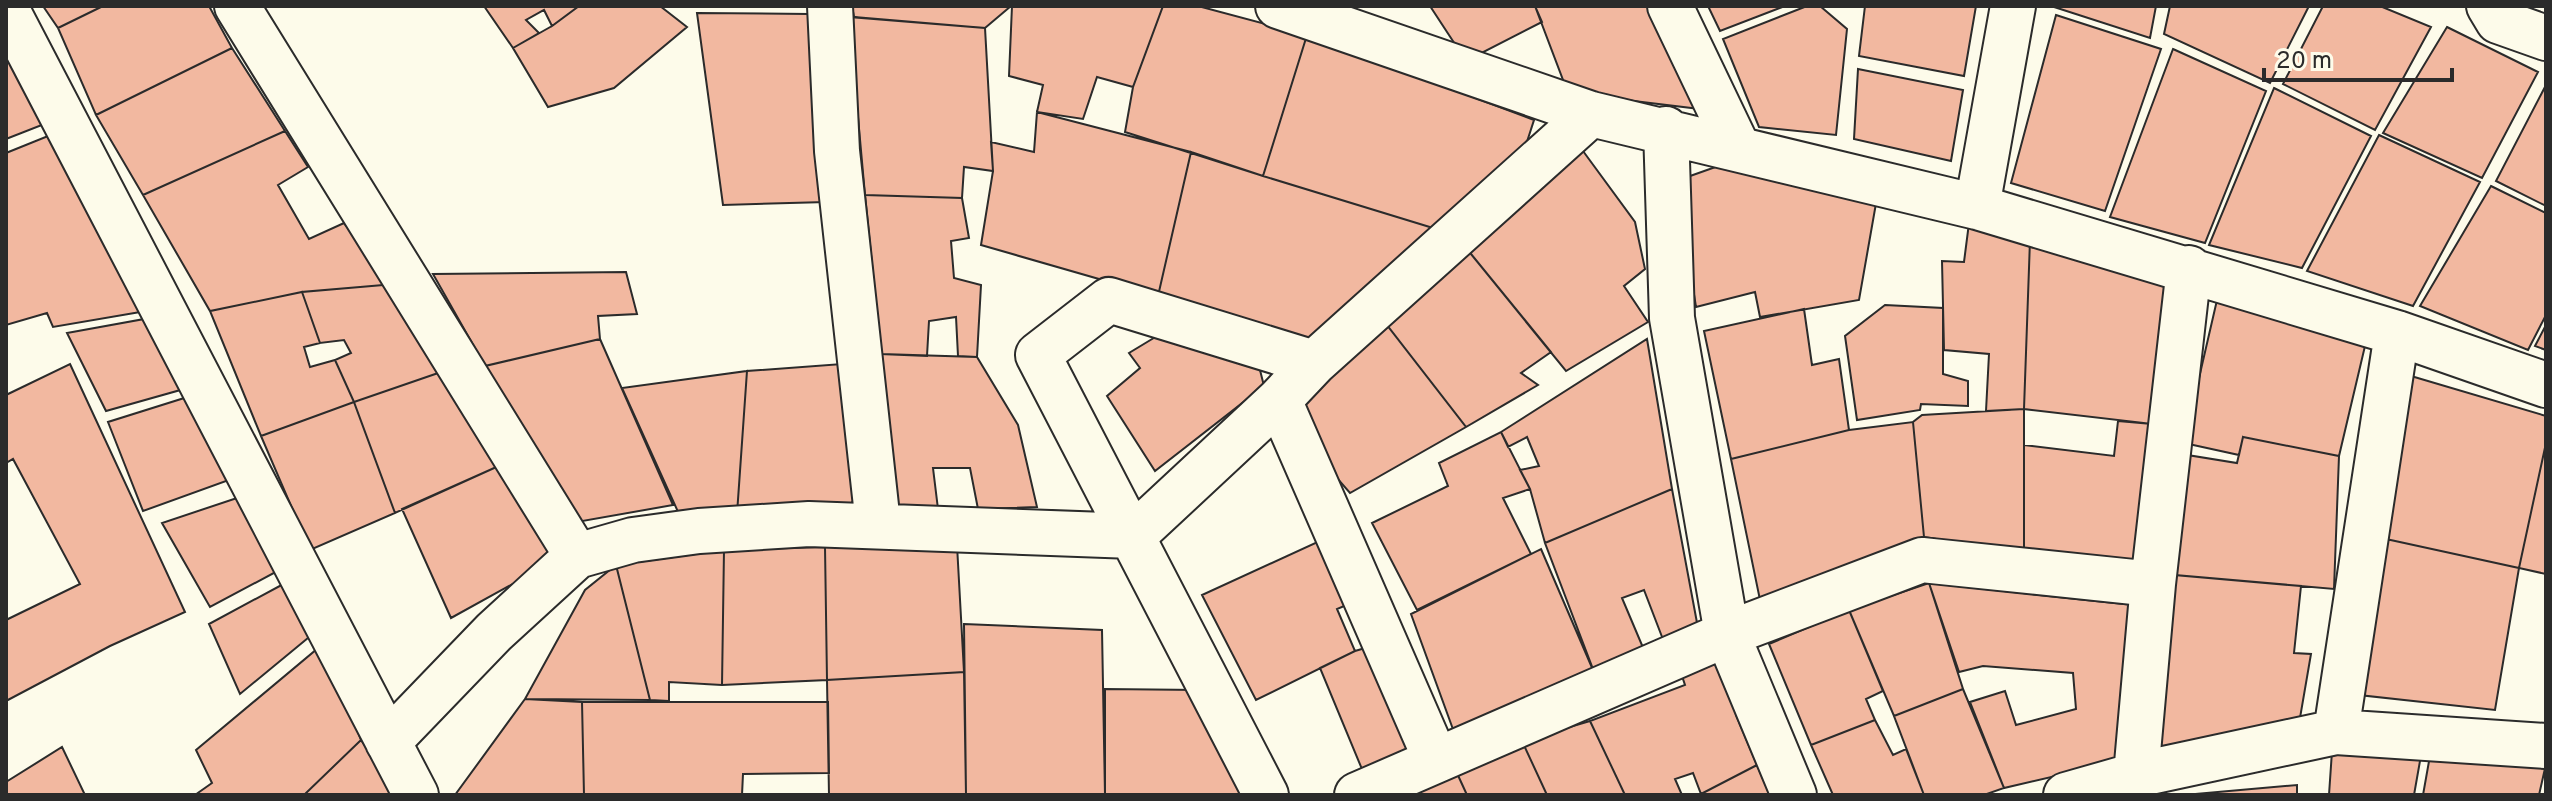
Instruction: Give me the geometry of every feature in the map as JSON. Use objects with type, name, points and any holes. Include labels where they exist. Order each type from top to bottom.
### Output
[{"type":"street","points":[[237,6],[577,556]]},
{"type":"street","points":[[830,6],[837,151],[878,524]]},
{"type":"street","points":[[1278,6],[1591,114],[1666,129],[1977,207],[2189,268],[2397,333],[2546,385]]},
{"type":"street","points":[[1381,6],[1400,49]]},
{"type":"street","points":[[1670,6],[1738,148]]},
{"type":"street","points":[[1977,207],[2013,6]]},
{"type":"street","points":[[2489,6],[2498,21],[2546,38]]},
{"type":"street","points":[[6,8],[416,795]]},
{"type":"street","points":[[388,742],[494,632],[577,556],[633,540],[699,531],[878,524],[1133,536],[1279,400],[1314,363],[1591,114]]},
{"type":"street","points":[[1666,129],[1672,318],[1727,634],[1794,795]]},
{"type":"street","points":[[2136,775],[2153,584],[2189,268]]},
{"type":"street","points":[[1266,795],[1038,355],[1109,300],[1314,363]]},
{"type":"street","points":[[2336,732],[2397,333]]},
{"type":"street","points":[[1279,400],[1436,760]]},
{"type":"street","points":[[1357,795],[1727,634],[1922,560],[2153,584]]},
{"type":"street","points":[[2066,795],[2136,775],[2336,732],[2546,746]]},
{"type":"building","points":[[43,6],[103,6],[58,28]]},
{"type":"building","points":[[103,6],[209,6],[232,48],[96,115],[58,28]]},
{"type":"building","points":[[484,6],[579,6],[552,26],[544,10],[526,20],[539,33],[513,48]]},
{"type":"building","points":[[579,6],[660,6],[687,27],[614,88],[548,107],[513,48]]},
{"type":"building","points":[[852,6],[1011,6],[985,28],[854,17]]},
{"type":"building","points":[[1012,6],[1163,6],[1133,87],[1097,77],[1083,119],[1037,112],[1043,85],[1009,76]]},
{"type":"building","points":[[1163,6],[1198,6],[1307,35],[1263,176],[1125,132],[1133,87]]},
{"type":"building","points":[[1430,6],[1535,6],[1542,22],[1466,61]]},
{"type":"building","points":[[1535,6],[1655,6],[1708,110],[1568,93]]},
{"type":"building","points":[[1708,6],[1785,6],[1720,31]]},
{"type":"building","points":[[1807,6],[1820,6],[1847,29],[1836,135],[1759,127],[1723,39]]},
{"type":"building","points":[[1865,6],[1976,6],[1964,76],[1859,56]]},
{"type":"building","points":[[2051,6],[2156,6],[2150,38]]},
{"type":"building","points":[[2170,6],[2309,6],[2270,83],[2164,34]]},
{"type":"building","points":[[2323,6],[2380,6],[2431,27],[2375,130],[2283,84]]},
{"type":"building","points":[[697,13],[809,14],[826,202],[723,205]]},
{"type":"building","points":[[2056,15],[2161,49],[2105,211],[2011,183]]},
{"type":"building","points":[[849,17],[985,28],[993,171],[964,167],[962,198],[865,195]]},
{"type":"building","points":[[2447,27],[2538,72],[2482,178],[2383,133]]},
{"type":"building","points":[[1307,35],[1534,120],[1524,151],[1433,228],[1263,176]]},
{"type":"building","points":[[6,47],[47,123],[6,139]]},
{"type":"building","points":[[232,48],[285,131],[143,195],[96,115]]},
{"type":"building","points":[[2173,49],[2266,91],[2205,243],[2110,217]]},
{"type":"building","points":[[1858,69],[1963,90],[1951,161],[1854,139]]},
{"type":"building","points":[[2546,85],[2546,206],[2496,181]]},
{"type":"building","points":[[2274,88],[2371,136],[2302,268],[2209,245]]},
{"type":"building","points":[[1037,112],[1191,152],[1158,296],[981,245],[993,171],[991,142],[1034,152]]},
{"type":"building","points":[[285,131],[308,167],[278,185],[309,239],[344,223],[395,284],[302,292],[210,311],[143,195]]},
{"type":"building","points":[[53,134],[152,310],[53,327],[47,313],[6,325],[6,153]]},
{"type":"building","points":[[2379,135],[2480,182],[2413,306],[2307,271]]},
{"type":"building","points":[[1583,151],[1635,222],[1645,269],[1624,286],[1648,322],[1566,371],[1462,243]]},
{"type":"building","points":[[1191,152],[1433,228],[1308,347],[1158,296]]},
{"type":"building","points":[[1738,159],[1878,192],[1859,300],[1760,317],[1755,292],[1696,307],[1676,181]]},
{"type":"building","points":[[2491,186],[2546,213],[2546,315],[2528,350],[2420,306]]},
{"type":"building","points":[[865,195],[962,198],[969,238],[951,241],[954,278],[981,285],[977,357],[958,356],[956,317],[929,321],[927,356],[881,354]]},
{"type":"building","points":[[1969,223],[2030,240],[2024,409],[1986,411],[1989,354],[1944,350],[1942,261],[1964,262]]},
{"type":"building","points":[[2030,240],[2173,283],[2152,424],[2024,409]]},
{"type":"building","points":[[1467,249],[1551,352],[1521,373],[1538,385],[1466,427],[1387,325]]},
{"type":"building","points":[[626,272],[637,314],[598,316],[600,339],[485,366],[433,274]]},
{"type":"building","points":[[395,284],[444,371],[354,402],[335,360],[351,353],[344,340],[320,343],[302,292]]},
{"type":"building","points":[[302,292],[320,343],[304,347],[310,367],[335,360],[354,402],[261,436],[210,311]]},
{"type":"building","points":[[2217,300],[2365,346],[2339,456],[2243,437],[2239,455],[2184,443]]},
{"type":"building","points":[[1885,305],[1943,308],[1943,374],[1968,381],[1968,406],[1921,404],[1920,410],[1857,420],[1845,336]]},
{"type":"building","points":[[1804,309],[1812,365],[1839,359],[1849,430],[1731,459],[1704,331]]},
{"type":"building","points":[[161,316],[191,387],[106,411],[67,333]]},
{"type":"building","points":[[1387,325],[1466,427],[1350,493],[1329,469],[1291,409]]},
{"type":"building","points":[[2546,325],[2546,350],[2535,346]]},
{"type":"building","points":[[1167,330],[1259,366],[1264,386],[1155,471],[1107,396],[1140,368],[1129,353]]},
{"type":"building","points":[[600,339],[673,505],[577,522],[485,366]]},
{"type":"building","points":[[1647,339],[1672,489],[1545,543],[1530,489],[1520,470],[1539,466],[1527,437],[1508,447],[1501,432]]},
{"type":"building","points":[[881,354],[977,357],[1018,425],[1037,507],[978,509],[970,468],[933,468],[938,509],[898,506]]},
{"type":"building","points":[[70,364],[185,612],[110,646],[6,701],[6,620],[80,584],[13,459],[6,463],[6,395]]},
{"type":"building","points":[[842,364],[865,508],[737,514],[747,371]]},
{"type":"building","points":[[444,371],[503,464],[395,513],[354,402]]},
{"type":"building","points":[[747,371],[737,514],[679,514],[622,388]]},
{"type":"building","points":[[2411,376],[2546,416],[2546,443],[2519,568],[2386,539]]},
{"type":"building","points":[[197,394],[240,476],[143,511],[108,422]]},
{"type":"building","points":[[354,402],[395,513],[310,550],[261,436]]},
{"type":"building","points":[[2024,409],[2024,553],[1924,537],[1913,422],[1922,415]]},
{"type":"building","points":[[2118,421],[2152,424],[2148,566],[2024,553],[2024,445],[2114,456]]},
{"type":"building","points":[[1913,422],[1924,537],[1760,600],[1731,459],[1849,430]]},
{"type":"building","points":[[1501,432],[1530,489],[1503,498],[1531,554],[1417,610],[1372,523],[1448,486],[1439,463]]},
{"type":"building","points":[[2243,437],[2339,456],[2334,589],[2175,575],[2181,454],[2237,463]]},
{"type":"building","points":[[2546,443],[2546,574],[2519,568]]},
{"type":"building","points":[[503,464],[558,559],[451,618],[402,509]]},
{"type":"building","points":[[1672,489],[1698,628],[1664,642],[1644,590],[1622,598],[1647,657],[1596,677],[1545,543]]},
{"type":"building","points":[[249,494],[285,567],[210,607],[162,523]]},
{"type":"building","points":[[1324,539],[1356,601],[1337,609],[1355,651],[1256,700],[1202,595]]},
{"type":"building","points":[[2386,539],[2519,568],[2495,710],[2359,695]]},
{"type":"building","points":[[957,545],[964,672],[827,680],[825,547]]},
{"type":"building","points":[[825,547],[827,680],[722,685],[724,550]]},
{"type":"building","points":[[1541,549],[1596,677],[1454,732],[1411,614]]},
{"type":"building","points":[[724,550],[722,685],[669,682],[669,701],[650,700],[616,565]]},
{"type":"building","points":[[616,565],[650,700],[525,699],[585,590]]},
{"type":"building","points":[[2175,575],[2301,586],[2294,653],[2311,654],[2300,718],[2158,752]]},
{"type":"building","points":[[289,581],[314,633],[240,694],[209,624]]},
{"type":"building","points":[[1929,583],[2142,606],[2129,759],[2004,788],[1970,702],[2005,691],[2016,725],[2076,709],[2073,673],[1983,666],[1959,672]]},
{"type":"building","points":[[1929,583],[1963,689],[1894,716],[1849,610]]},
{"type":"building","points":[[1849,610],[1883,691],[1866,699],[1875,720],[1811,745],[1769,644]]},
{"type":"building","points":[[964,624],[1102,630],[1105,795],[966,795]]},
{"type":"building","points":[[323,644],[361,740],[304,795],[195,795],[212,783],[196,750]]},
{"type":"building","points":[[1379,644],[1423,752],[1364,774],[1320,668],[1355,651]]},
{"type":"building","points":[[1723,659],[1745,710],[1736,715],[1757,765],[1701,794],[1693,773],[1675,779],[1682,795],[1625,795],[1590,721],[1685,685],[1682,676]]},
{"type":"building","points":[[964,672],[966,795],[829,795],[827,680]]},
{"type":"building","points":[[1105,689],[1199,690],[1246,795],[1105,795]]},
{"type":"building","points":[[1963,689],[2004,788],[1984,795],[1924,795],[1894,716]]},
{"type":"building","points":[[525,699],[582,702],[584,795],[455,795]]},
{"type":"building","points":[[582,702],[828,702],[829,773],[743,774],[742,795],[584,795]]},
{"type":"building","points":[[1875,720],[1893,755],[1906,749],[1924,795],[1833,795],[1811,745]]},
{"type":"building","points":[[1590,721],[1625,795],[1547,795],[1522,741]]},
{"type":"building","points":[[361,740],[400,795],[304,795]]},
{"type":"building","points":[[1522,741],[1547,795],[1467,795],[1456,771]]},
{"type":"building","points":[[2423,744],[2414,795],[2329,795],[2332,751]]},
{"type":"building","points":[[62,747],[85,795],[6,795],[6,782]]},
{"type":"building","points":[[2431,750],[2546,764],[2539,795],[2423,795]]},
{"type":"building","points":[[1757,765],[1770,795],[1697,795],[1701,794]]},
{"type":"building","points":[[1456,771],[1467,795],[1399,795]]},
{"type":"building","points":[[2297,785],[2297,795],[2184,795]]}]
